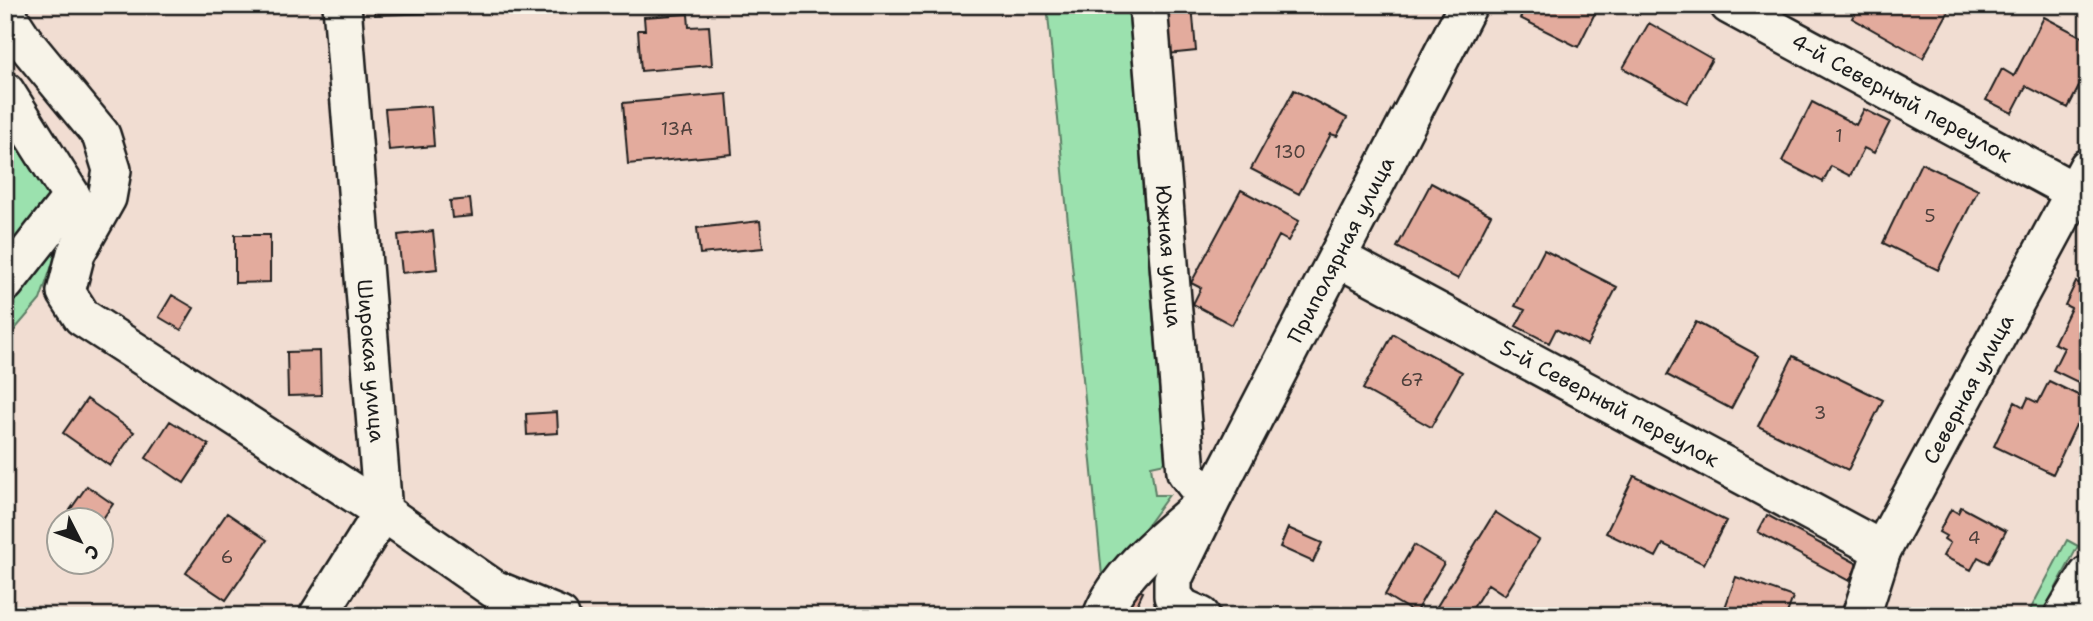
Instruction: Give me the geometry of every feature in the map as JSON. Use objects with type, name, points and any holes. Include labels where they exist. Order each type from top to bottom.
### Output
[{"type":"street","name":"Широкая улица","points":[[342,5],[383,512]]},
{"type":"street","name":"Южная улица","points":[[1148,5],[1186,472],[1195,484],[1214,495]]},
{"type":"street","name":"Приполярная улица","points":[[1201,616],[1183,608],[1173,596],[1173,579],[1468,5]]},
{"type":"street","name":"4-й Северный переулок","points":[[1730,5],[2081,179]]},
{"type":"street","points":[[5,12],[26,44],[101,135],[112,170],[107,198],[75,253],[66,292],[82,317],[383,512],[494,589],[560,616]]},
{"type":"street","points":[[5,91],[72,197],[5,283]]},
{"type":"street","name":"Северная улица","points":[[1861,616],[1882,550],[2081,179]]},
{"type":"street","name":"5-й Северный переулок","points":[[1338,258],[1882,550]]},
{"type":"street","points":[[1102,616],[1109,602],[1142,558],[1214,495]]},
{"type":"street","points":[[318,616],[383,512]]},
{"type":"street","points":[[2063,616],[2088,575]]},
{"type":"green space","points":[[1047,5],[1128,5],[1165,463],[1151,466],[1155,495],[1169,495],[1103,586]]},
{"type":"green space","points":[[5,91],[72,197],[5,283]]},
{"type":"green space","points":[[57,251],[40,300],[5,341],[5,302],[32,268]]},
{"type":"green space","points":[[2067,540],[2078,546],[2041,616],[2027,616]]},
{"type":"building","points":[[374,5],[438,5],[438,13],[375,15]]},
{"type":"building","points":[[1192,5],[1196,51],[1158,55],[1154,7]]},
{"type":"building","points":[[1526,5],[1599,5],[1578,47],[1520,18]]},
{"type":"building","points":[[1859,5],[1952,5],[1923,58],[1852,18]]},
{"type":"building","points":[[688,14],[689,27],[709,26],[712,65],[641,71],[638,30],[645,30],[644,17]]},
{"type":"building","points":[[2044,17],[2088,40],[2088,69],[2068,108],[2026,86],[2012,113],[1986,100],[2002,69],[2014,76]]},
{"type":"building","points":[[1649,23],[1712,59],[1687,103],[1623,68]]},
{"type":"building","points":[[1294,90],[1347,118],[1337,136],[1331,134],[1299,194],[1251,169]]},
{"type":"building","points":[[727,94],[732,154],[628,164],[623,103]]},
{"type":"building","points":[[1812,102],[1856,125],[1864,109],[1890,122],[1874,153],[1864,148],[1850,176],[1831,166],[1823,182],[1782,161]]},
{"type":"building","points":[[431,106],[434,146],[389,150],[385,109]]},
{"type":"building","points":[[1921,163],[1978,190],[1938,270],[1883,243]]},
{"type":"building","points":[[1431,183],[1491,215],[1458,279],[1397,247]]},
{"type":"building","points":[[1241,190],[1299,221],[1288,241],[1279,236],[1232,325],[1193,304],[1201,288],[1191,283]]},
{"type":"building","points":[[470,199],[472,216],[452,218],[450,201]]},
{"type":"building","points":[[760,221],[763,248],[700,254],[697,228]]},
{"type":"building","points":[[433,231],[437,269],[402,273],[398,235]]},
{"type":"building","points":[[235,235],[270,235],[270,282],[235,283]]},
{"type":"building","points":[[1544,250],[1617,287],[1587,345],[1556,329],[1549,343],[1516,326],[1525,310],[1515,306]]},
{"type":"building","points":[[2076,282],[2088,287],[2088,387],[2053,370],[2064,348],[2054,343],[2071,308],[2065,305]]},
{"type":"building","points":[[172,295],[194,308],[181,330],[159,317]]},
{"type":"building","points":[[1696,322],[1759,356],[1731,409],[1667,375]]},
{"type":"building","points":[[1393,334],[1462,372],[1431,427],[1363,389]]},
{"type":"building","points":[[320,351],[321,395],[288,396],[287,352]]},
{"type":"building","points":[[1793,356],[1883,400],[1848,470],[1758,426]]},
{"type":"building","points":[[2049,381],[2088,400],[2088,414],[2081,428],[2076,425],[2053,474],[1994,446],[2015,402],[2024,407],[2028,398],[2038,403]]},
{"type":"building","points":[[87,399],[134,432],[110,466],[63,433]]},
{"type":"building","points":[[557,412],[558,433],[527,435],[526,414]]},
{"type":"building","points":[[170,421],[209,445],[184,483],[146,458]]},
{"type":"building","points":[[1634,476],[1726,521],[1704,564],[1663,544],[1656,557],[1606,533]]},
{"type":"building","points":[[87,486],[113,504],[112,505],[74,505]]},
{"type":"building","points":[[1961,507],[2006,531],[1989,563],[1978,557],[1971,570],[1943,556],[1950,543],[1944,539],[1946,536],[1939,532],[1951,509],[1958,513]]},
{"type":"building","points":[[1495,512],[1539,540],[1505,595],[1488,584],[1468,616],[1431,616]]},
{"type":"building","points":[[227,513],[267,540],[226,600],[186,573]]},
{"type":"building","points":[[1767,515],[1858,564],[1849,581],[1758,532]]},
{"type":"building","points":[[1288,528],[1322,543],[1313,562],[1280,547]]},
{"type":"building","points":[[1414,545],[1444,563],[1415,613],[1385,595]]},
{"type":"building","points":[[1736,577],[1793,597],[1786,616],[1722,616]]},
{"type":"building","points":[[1131,587],[1143,592],[1134,611],[1123,606]]}]
